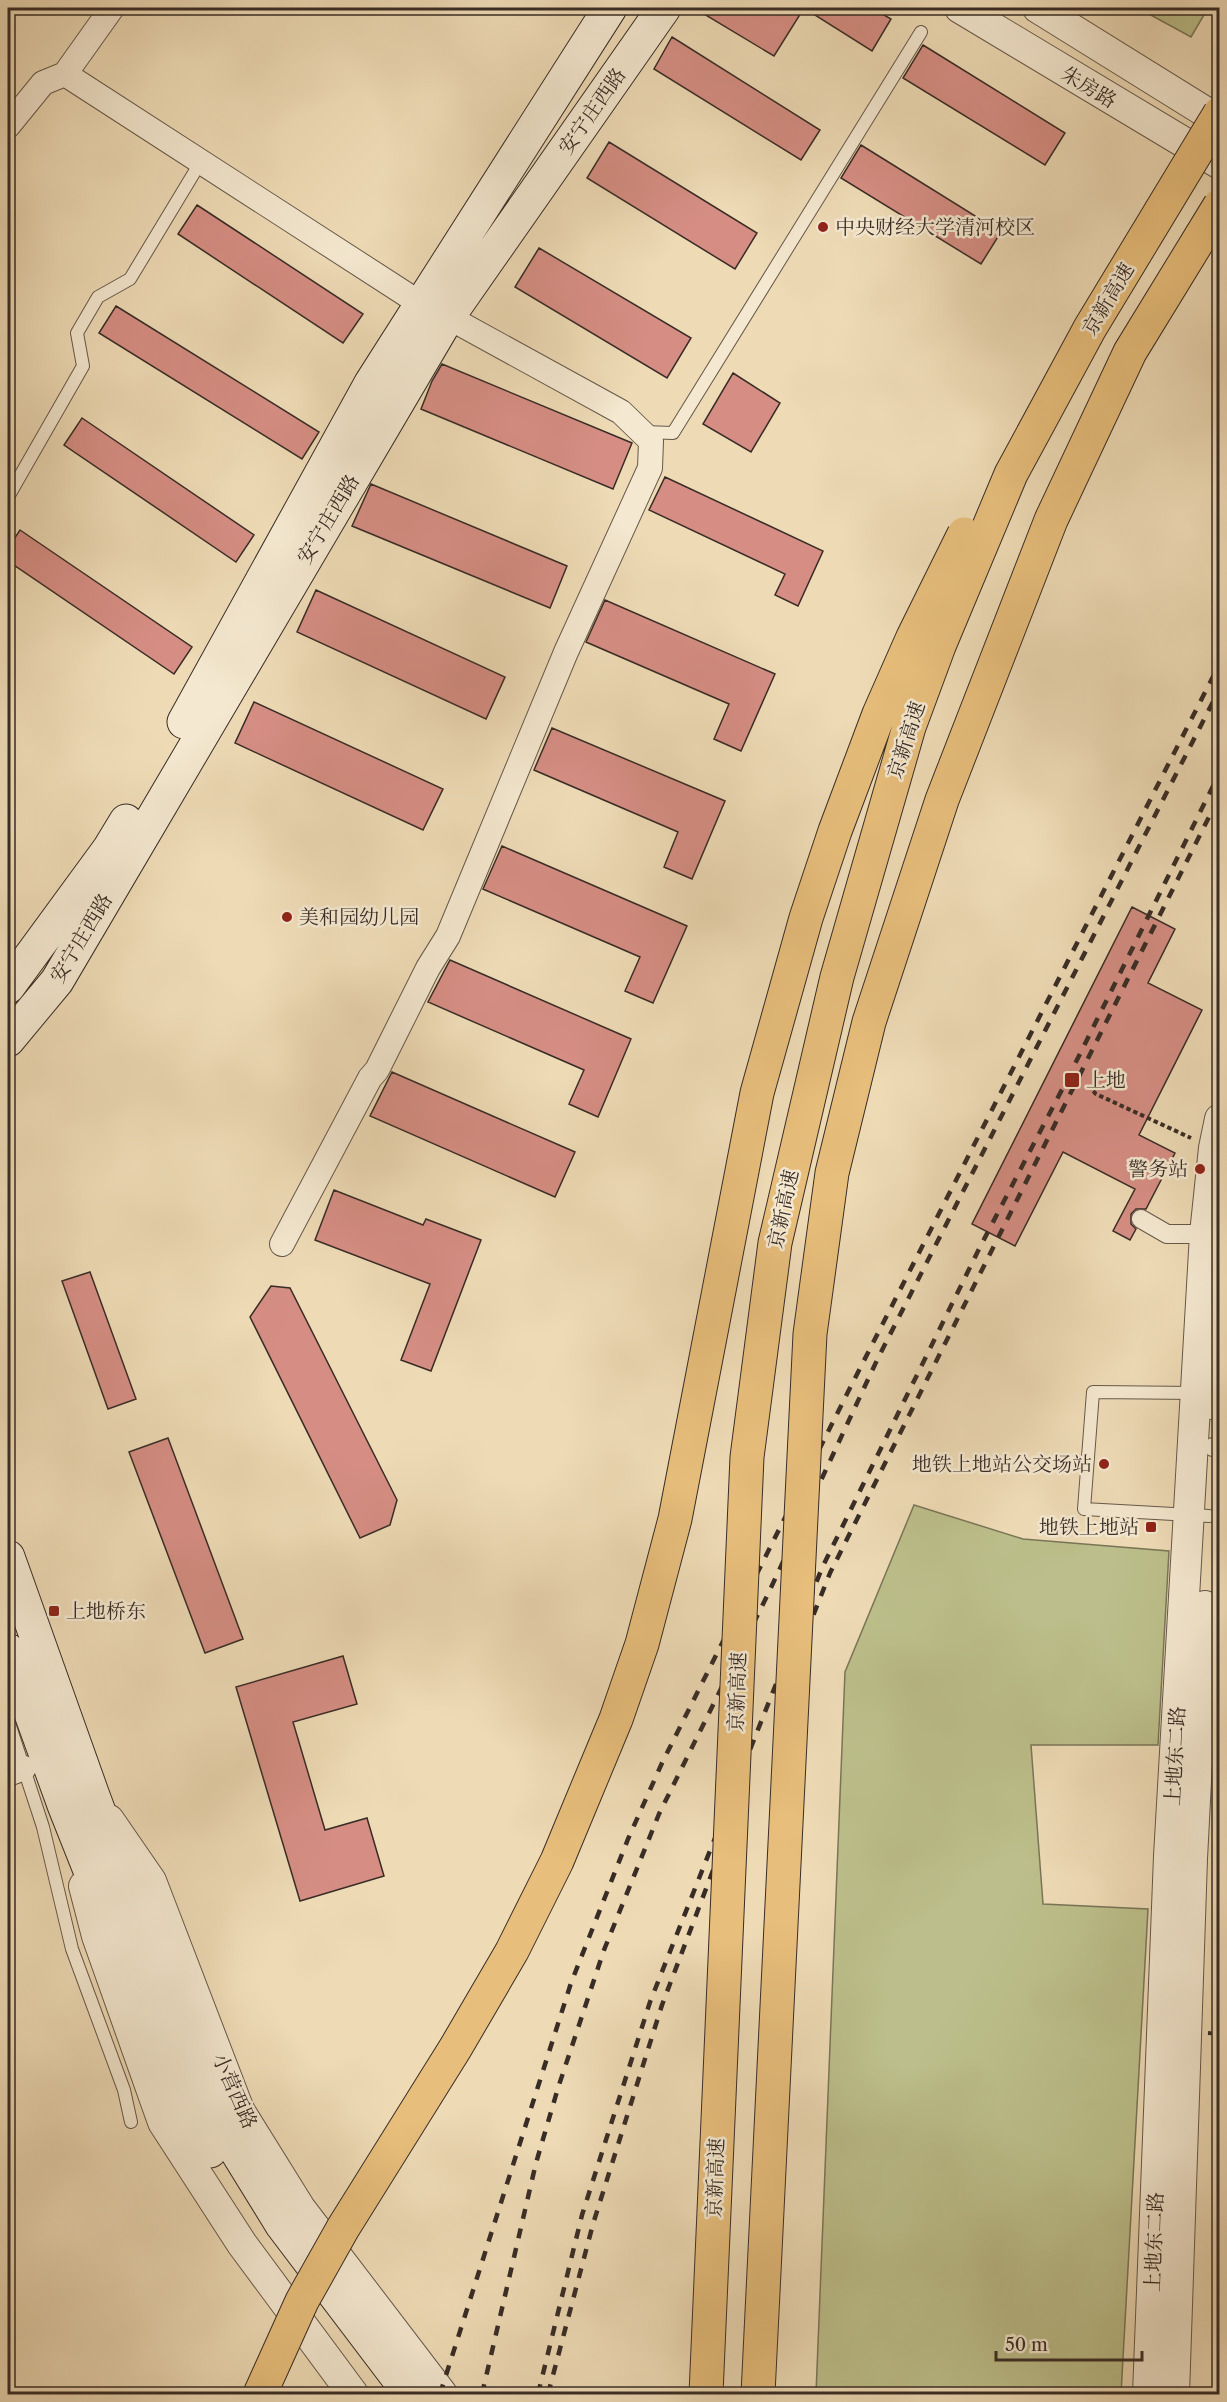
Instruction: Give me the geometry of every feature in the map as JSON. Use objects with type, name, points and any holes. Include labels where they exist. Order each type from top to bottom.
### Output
[{"type":"highway","name":"京新高速","points":[[706,2394],[747,1457],[774,1243],[837,977],[909,727],[939,646],[1011,474],[1090,328],[1220,113]]},
{"type":"highway","name":"京新高速","points":[[758,2394],[810,1334],[832,1173],[868,1022],[938,811],[1051,520],[1130,352],[1220,205]]},
{"type":"highway","points":[[260,2394],[302,2301],[343,2228],[456,2047],[512,1952],[557,1861],[609,1737],[642,1644],[675,1519],[757,1093],[806,918],[835,831],[879,714],[913,636],[972,516],[1090,328]]},
{"type":"main road","points":[[8,987],[109,849],[163,760],[371,383],[434,311],[610,8]]},
{"type":"main road","name":"安宁庄西路","points":[[8,1040],[57,981],[434,311],[664,8]]},
{"type":"main road","name":"小营西路","points":[[8,1557],[78,1799],[186,2112],[261,2233],[382,2394]]},
{"type":"main road","name":"小营西路","points":[[8,1650],[78,1799],[208,2105],[282,2225],[410,2394]]},
{"type":"street","points":[[8,126],[43,83],[65,74],[112,8]]},
{"type":"street","name":"朱房路","points":[[960,8],[1220,164]]},
{"type":"street","name":"朱房路","points":[[1038,8],[1220,121]]},
{"type":"street","points":[[65,74],[200,163],[434,311],[621,412],[651,441],[650,468],[566,652],[448,936],[428,968],[377,1070],[370,1078],[282,1244]]},
{"type":"street","name":"上地东二路","points":[[1148,2394],[1169,1856],[1199,1515],[1207,1393],[1205,1234],[1214,1148],[1220,1119]]},
{"type":"street","points":[[1141,1219],[1167,1234],[1205,1234]]},
{"type":"street","name":"上地东二路","points":[[1174,2394],[1192,1858],[1199,1515],[1216,1447],[1207,1393],[1220,1356]]},
{"type":"street","name":"小营西路","points":[[78,1799],[97,1936],[163,2122],[242,2244],[354,2394]]},
{"type":"street","name":"小营西路","points":[[78,1799],[150,1881],[240,2110],[300,2208],[442,2394]]},
{"type":"lane","points":[[642,432],[673,433],[921,32]]},
{"type":"lane","points":[[8,497],[83,366],[77,333],[98,297],[129,279],[200,163]]},
{"type":"lane","points":[[1199,1515],[1084,1509],[1093,1392],[1207,1393]]},
{"type":"lane","points":[[8,1720],[16,1771],[43,1827],[72,1949],[124,2090],[131,2122]]},
{"type":"path","points":[[1097,1085],[1093,1092],[1096,1094],[1214,1148]]},
{"type":"green space","points":[[1138,8],[1208,8],[1191,37]]},
{"type":"green space","points":[[914,1505],[1023,1539],[1169,1551],[1158,1745],[1031,1745],[1043,1904],[1148,1909],[1121,2394],[816,2394],[845,1672]]},
{"type":"building","points":[[694,8],[804,8],[774,56]]},
{"type":"building","points":[[804,8],[872,8],[891,19],[872,51]]},
{"type":"building","points":[[672,37],[820,130],[801,160],[654,69]]},
{"type":"building","points":[[923,45],[1065,133],[1045,165],[903,78]]},
{"type":"building","points":[[609,142],[757,233],[735,269],[587,178]]},
{"type":"building","points":[[861,145],[1001,232],[981,264],[841,178]]},
{"type":"building","points":[[197,205],[363,314],[343,343],[178,234]]},
{"type":"building","points":[[539,248],[691,338],[667,378],[515,287]]},
{"type":"building","points":[[116,306],[319,432],[302,459],[99,333]]},
{"type":"building","points":[[442,364],[632,443],[613,489],[421,409],[432,381]]},
{"type":"building","points":[[733,373],[780,403],[751,452],[703,424]]},
{"type":"building","points":[[82,418],[254,535],[236,562],[64,445]]},
{"type":"building","points":[[665,477],[823,551],[798,606],[775,595],[785,574],[649,510]]},
{"type":"building","points":[[371,484],[567,566],[550,608],[352,526]]},
{"type":"building","points":[[20,530],[192,647],[174,674],[8,561],[8,548]]},
{"type":"building","points":[[316,590],[505,677],[486,719],[297,632]]},
{"type":"building","points":[[605,600],[775,674],[741,751],[714,739],[729,704],[586,642]]},
{"type":"building","points":[[254,702],[443,789],[423,830],[235,743]]},
{"type":"building","points":[[552,728],[725,801],[692,879],[664,867],[678,832],[534,770]]},
{"type":"building","points":[[502,846],[687,926],[653,1003],[625,991],[640,957],[483,889]]},
{"type":"building","points":[[1132,907],[1175,929],[1148,983],[1202,1010],[1139,1135],[1175,1153],[1146,1209],[1136,1209],[1131,1214],[1131,1224],[1136,1229],[1130,1240],[1113,1231],[1135,1189],[1063,1152],[1015,1246],[972,1224]]},
{"type":"building","points":[[450,960],[631,1039],[598,1117],[569,1104],[584,1070],[428,1002]]},
{"type":"building","points":[[392,1072],[575,1152],[555,1197],[370,1116]]},
{"type":"building","points":[[334,1190],[423,1225],[426,1219],[481,1240],[431,1371],[401,1360],[430,1284],[315,1240]]},
{"type":"building","points":[[90,1272],[136,1399],[108,1409],[62,1281]]},
{"type":"building","points":[[271,1286],[290,1288],[397,1500],[390,1525],[360,1538],[250,1317]]},
{"type":"building","points":[[168,1438],[243,1639],[205,1653],[129,1452]]},
{"type":"building","points":[[343,1656],[357,1704],[293,1722],[325,1830],[367,1818],[384,1876],[300,1901],[236,1687]]},
{"type":"railway","points":[[440,2394],[571,1983],[628,1839],[662,1763],[852,1384],[1220,663]]},
{"type":"railway","points":[[482,2394],[536,2163],[558,2088],[604,1950],[659,1814],[768,1594],[878,1358],[1220,688]]},
{"type":"railway","points":[[538,2394],[582,2215],[650,2002],[822,1568],[979,1249],[1068,1078],[1220,772]]},
{"type":"railway","points":[[784,1689],[830,1573],[1220,795]]},
{"type":"railway","points":[[548,2394],[593,2224],[662,2005],[734,1815]]},
{"type":"place","name":"中央财经大学清河校区","points":[[823,227]]},
{"type":"place","name":"美和园幼儿园","points":[[287,917]]},
{"type":"place","name":"上地","points":[[1072,1080]]},
{"type":"place","name":"警务站","points":[[1200,1169]]},
{"type":"place","name":"地铁上地站公交场站","points":[[1104,1464]]},
{"type":"place","name":"地铁上地站","points":[[1151,1527]]},
{"type":"place","name":"上地桥东","points":[[54,1611]]}]
